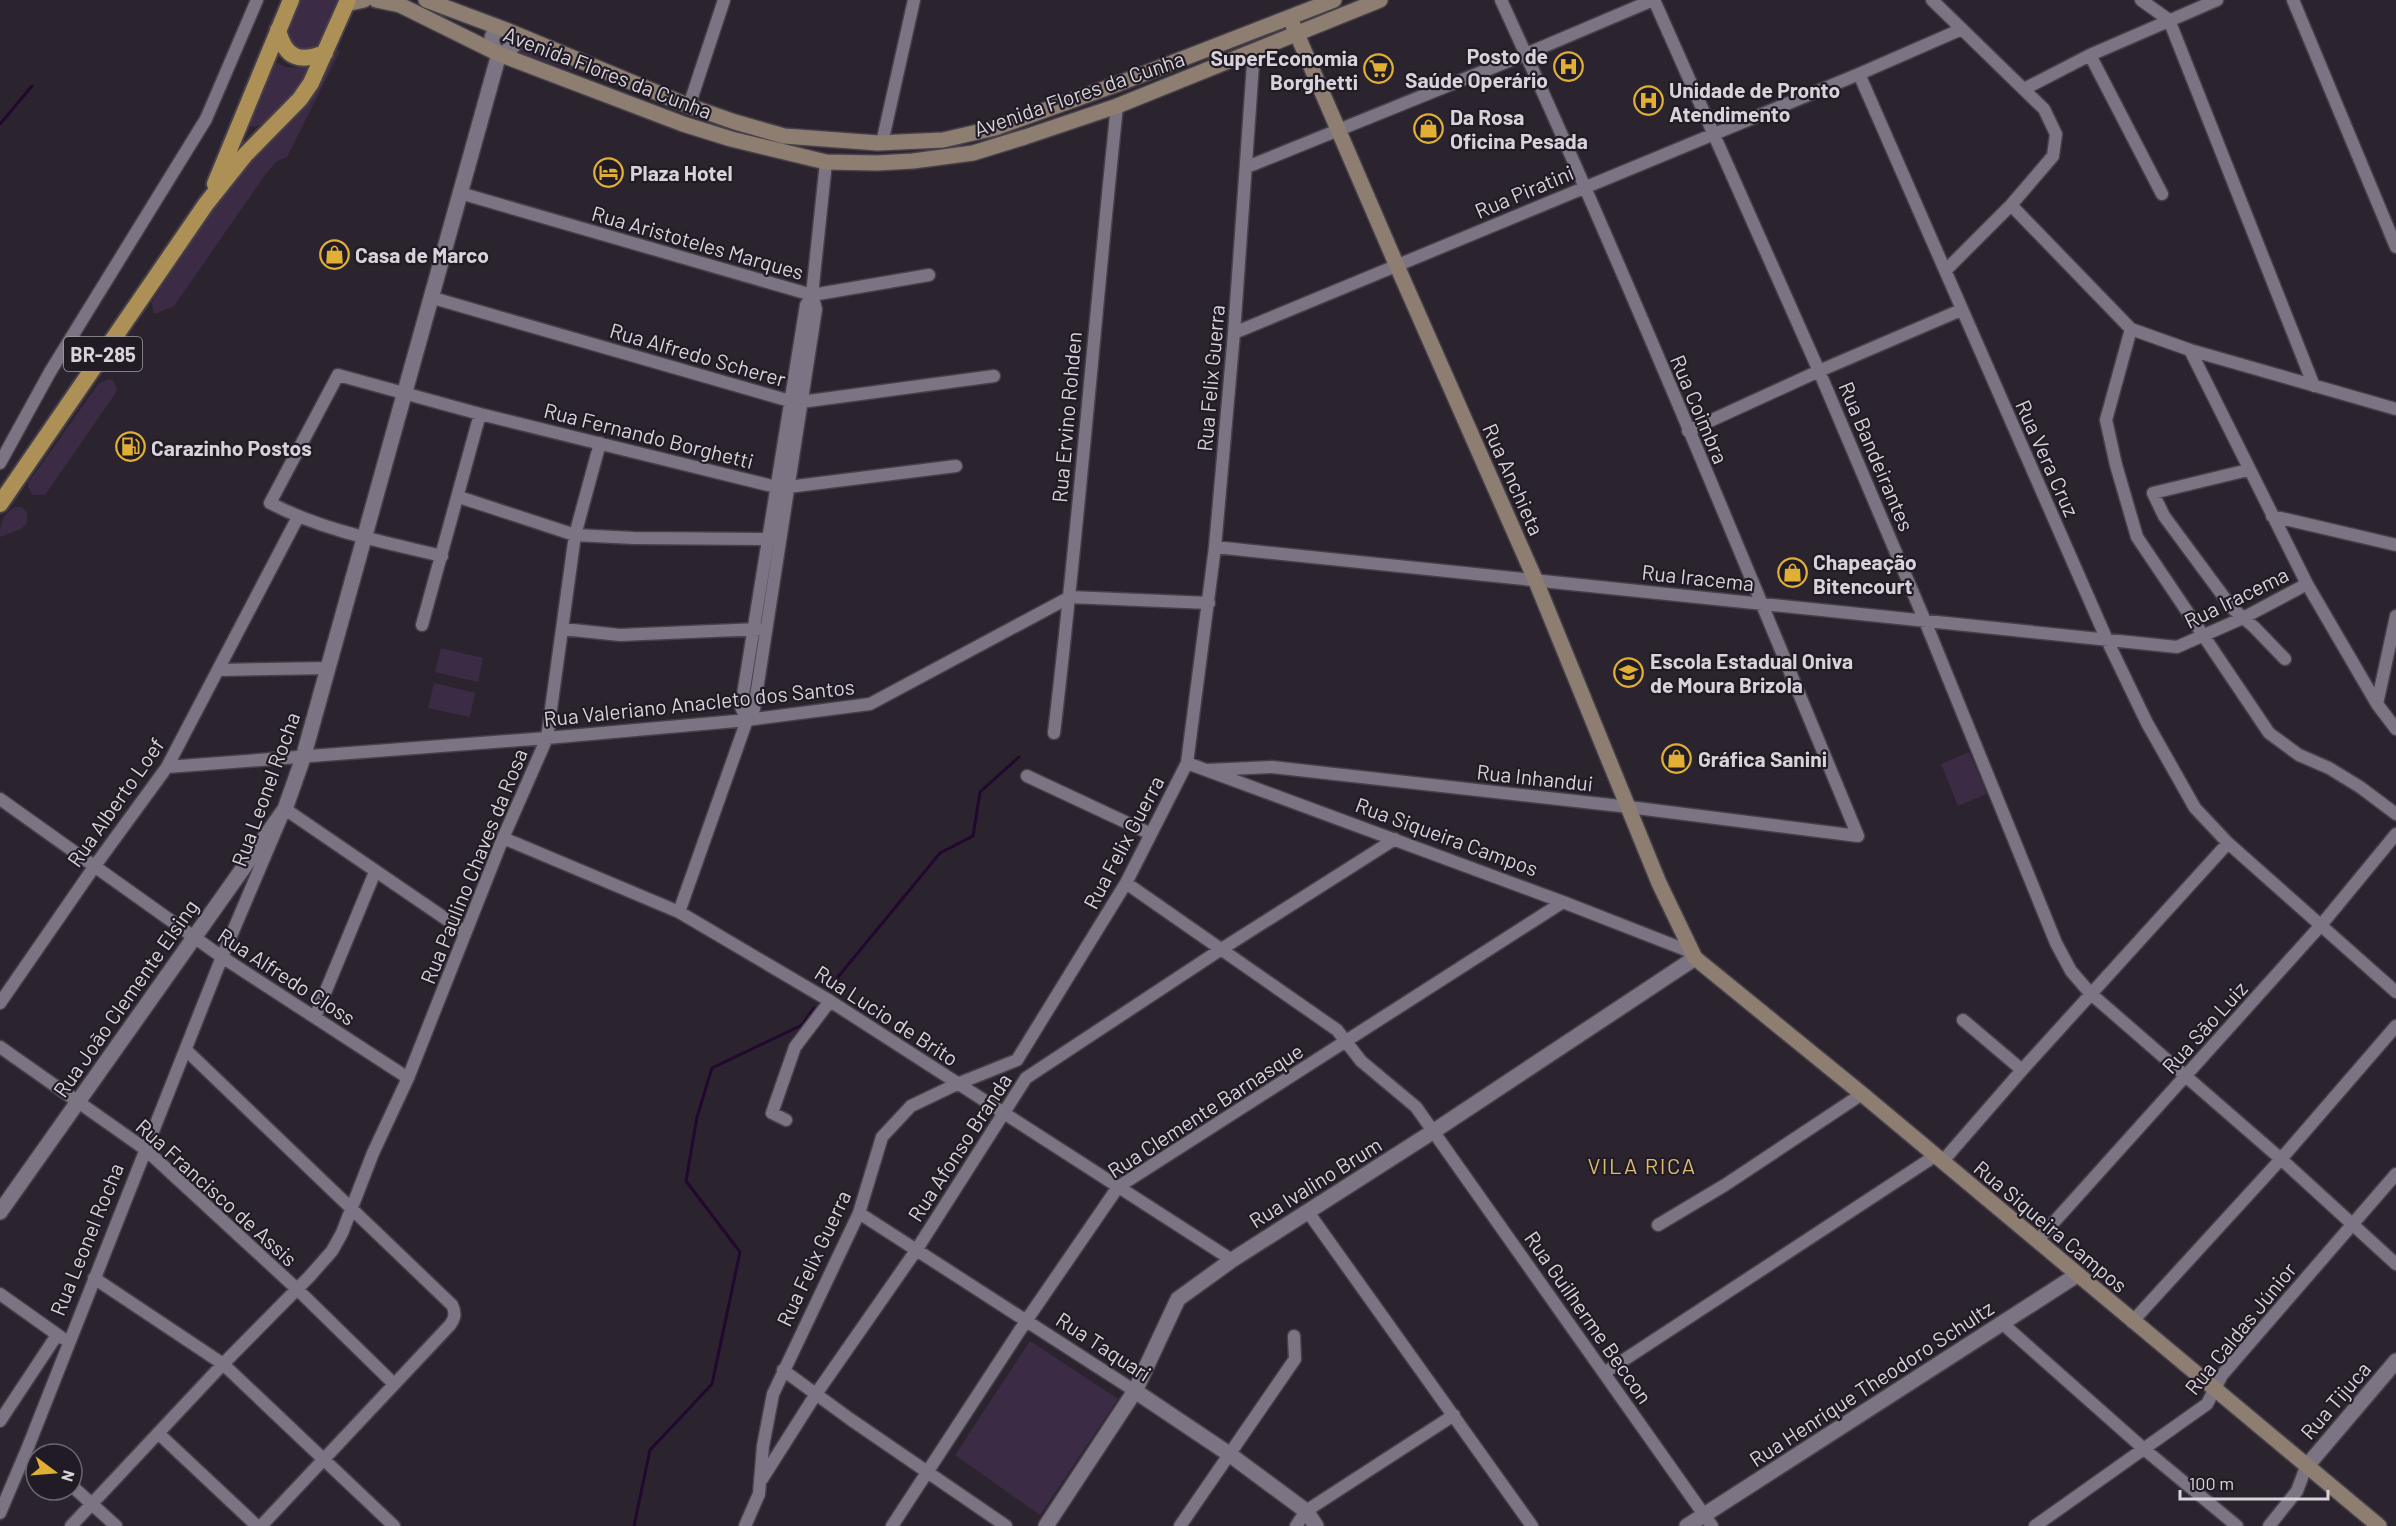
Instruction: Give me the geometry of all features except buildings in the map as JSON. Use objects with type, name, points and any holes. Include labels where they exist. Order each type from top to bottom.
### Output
[{"type":"highway","name":"BR-285","points":[[206,204],[291,0]]},
{"type":"highway","name":"BR-285","points":[[0,504],[5,484],[206,204],[256,142],[300,99],[315,76],[347,2]]},
{"type":"highway","points":[[278,30],[281,42],[290,54],[308,59],[325,53]]},
{"type":"main road","points":[[347,2],[364,0]]},
{"type":"main road","name":"Avenida Flores da Cunha","points":[[376,0],[400,5],[499,54],[683,124],[750,144],[826,162],[913,161],[973,153],[1025,138],[1117,106],[1380,0]]},
{"type":"main road","name":"Avenida Flores da Cunha","points":[[426,0],[689,106],[735,122],[784,136],[864,143],[943,140],[995,128],[1115,85],[1300,10],[1334,0]]},
{"type":"main road","name":"Rua Anchieta","points":[[1300,10],[1296,34],[1396,266],[1536,579],[1659,883],[1693,955]]},
{"type":"main road","points":[[826,162],[830,151],[864,143]]},
{"type":"main road","points":[[858,162],[880,157],[882,143]]},
{"type":"main road","name":"Rua Siqueira Campos","points":[[1693,955],[2379,1526]]},
{"type":"street","points":[[0,463],[50,372],[206,119],[257,0]]},
{"type":"street","points":[[689,106],[724,0]]},
{"type":"street","points":[[882,143],[914,0]]},
{"type":"street","name":"Rua Coimbra","points":[[1501,0],[1584,187],[1858,836]]},
{"type":"street","points":[[1247,167],[1653,0]]},
{"type":"street","name":"Rua Bandeirantes","points":[[1653,0],[1819,371],[1925,621],[2056,943],[2071,971],[2090,993],[2281,1159],[2396,1264]]},
{"type":"street","points":[[1932,0],[2044,109],[2056,134],[2053,156],[2011,205],[1946,270]]},
{"type":"street","points":[[2141,0],[2169,20],[2314,386]]},
{"type":"street","points":[[2024,89],[2090,55],[2217,0]]},
{"type":"street","points":[[2293,0],[2392,228],[2396,246]]},
{"type":"street","name":"Rua Piratini","points":[[1234,333],[1859,74],[1962,28]]},
{"type":"street","name":"Rua Leonel Rocha","points":[[34,1442],[63,1338],[94,1278],[222,957],[285,809],[303,758],[433,298],[499,54],[493,48],[491,39],[495,31],[506,31]]},
{"type":"street","name":"Rua Felix Guerra","points":[[745,1526],[754,1507],[760,1482],[773,1394],[859,1212],[882,1137],[911,1106],[957,1084],[1017,1060],[1126,883],[1186,763],[1215,547],[1234,333],[1254,50]]},
{"type":"street","points":[[2090,55],[2162,194]]},
{"type":"street","name":"Rua Vera Cruz","points":[[1859,74],[2107,640],[2147,723],[2195,808],[2228,843],[2396,992]]},
{"type":"street","name":"Rua Ervino Rohden","points":[[1054,733],[1070,597],[1096,306],[1117,106]]},
{"type":"street","points":[[679,912],[747,720],[754,709],[759,629],[796,401],[816,309],[812,295],[826,162]]},
{"type":"street","name":"Rua Aristoteles Marques","points":[[460,193],[812,295],[929,275]]},
{"type":"street","points":[[2011,205],[2131,328],[2190,350],[2396,409]]},
{"type":"street","name":"Rua Alfredo Scherer","points":[[433,298],[796,401],[994,376]]},
{"type":"street","points":[[1688,431],[1819,371],[1962,310]]},
{"type":"street","points":[[2131,328],[2106,420],[2116,465],[2137,537],[2269,733],[2299,755],[2329,768],[2360,787],[2396,814]]},
{"type":"street","points":[[2190,350],[2307,584],[2378,704],[2396,729]]},
{"type":"street","name":"Rua Fernando Borghetti","points":[[298,517],[270,503],[338,375],[480,414],[782,487],[956,466]]},
{"type":"street","points":[[422,625],[480,414]]},
{"type":"street","name":"Rua Paulino Chaves da Rosa","points":[[71,1526],[158,1432],[297,1289],[332,1251],[342,1233],[373,1153],[408,1078],[503,838],[547,738],[575,535],[600,443]]},
{"type":"street","points":[[2248,470],[2153,493],[2164,516],[2232,608],[2284,659]]},
{"type":"street","points":[[459,497],[575,535],[634,538],[774,539]]},
{"type":"street","points":[[2272,516],[2396,544]]},
{"type":"street","points":[[298,517],[442,556]]},
{"type":"street","name":"Rua Alberto Loef","points":[[0,1003],[94,867],[168,767],[298,517]]},
{"type":"street","name":"Rua Iracema","points":[[1215,547],[2177,646],[2243,618],[2307,584]]},
{"type":"street","points":[[1070,597],[1209,603]]},
{"type":"street","name":"Rua Valeriano Anacleto dos Santos","points":[[168,767],[547,738],[747,720],[870,704],[1070,597]]},
{"type":"street","points":[[2378,704],[2396,616]]},
{"type":"street","points":[[563,629],[620,635],[759,629]]},
{"type":"street","points":[[219,670],[328,668]]},
{"type":"street","name":"Rua Siqueira Campos","points":[[1186,763],[1563,902],[1693,955]]},
{"type":"street","name":"Rua Inhandui","points":[[1207,770],[1272,767],[1629,807],[1858,836]]},
{"type":"street","points":[[1027,776],[1152,834]]},
{"type":"street","name":"Rua Alfredo Closs","points":[[0,800],[222,957],[408,1078]]},
{"type":"street","points":[[285,809],[465,932]]},
{"type":"street","name":"Rua João Clemente Elsing","points":[[0,1212],[285,809]]},
{"type":"street","name":"Rua São Luiz","points":[[2037,1241],[2322,924],[2396,834]]},
{"type":"street","name":"Rua Lucio de Brito","points":[[503,838],[679,912],[830,1001],[1232,1260]]},
{"type":"street","name":"Rua Afonso Branda","points":[[760,1482],[816,1394],[917,1249],[1026,1078],[1220,950],[1395,839]]},
{"type":"street","points":[[1604,1373],[1939,1159],[2228,843]]},
{"type":"street","points":[[315,1017],[375,872]]},
{"type":"street","name":"Rua Guilherme Beccon","points":[[1126,883],[1337,1030],[1361,1061],[1416,1107],[1708,1520]]},
{"type":"street","name":"Rua Clemente Barnasque","points":[[892,1526],[1026,1321],[1118,1187],[1563,902]]},
{"type":"street","name":"Rua Ivalino Brum","points":[[1046,1526],[1135,1391],[1178,1299],[1232,1260],[1434,1131],[1693,955]]},
{"type":"street","points":[[786,1120],[772,1113],[795,1047],[830,1001]]},
{"type":"street","points":[[1963,1020],[2022,1070]]},
{"type":"street","points":[[2132,1322],[2281,1159],[2396,1026]]},
{"type":"street","name":"Rua Francisco de Assis","points":[[0,1047],[145,1149],[297,1289],[394,1384]]},
{"type":"street","points":[[186,1050],[452,1305],[455,1311],[450,1325],[261,1526]]},
{"type":"street","points":[[1658,1225],[1725,1185],[1862,1094]]},
{"type":"street","name":"Rua Caldas Júnior","points":[[2035,1526],[2207,1404],[2222,1376],[2396,1174]]},
{"type":"street","name":"Rua Taquari","points":[[859,1212],[1229,1454],[1306,1511],[1316,1526]]},
{"type":"street","points":[[1308,1212],[1533,1526]]},
{"type":"street","name":"Rua Henrique Theodoro Schultz","points":[[1687,1526],[1708,1520],[2078,1275]]},
{"type":"street","points":[[94,1278],[223,1364],[394,1526]]},
{"type":"street","points":[[0,1294],[63,1338],[0,1421]]},
{"type":"street","points":[[2003,1324],[2144,1449],[2237,1526]]},
{"type":"street","points":[[1180,1526],[1295,1359],[1294,1336]]},
{"type":"street","name":"Rua Tijuca","points":[[2269,1526],[2297,1491],[2306,1467],[2396,1361]]},
{"type":"street","points":[[783,1370],[1006,1526]]},
{"type":"street","points":[[1296,1526],[1306,1511],[1454,1415]]},
{"type":"street","points":[[158,1432],[256,1526]]},
{"type":"street","name":"Rua Leonel Rocha","points":[[0,1513],[24,1466]]},
{"type":"street","points":[[84,1497],[116,1526]]},
{"type":"shaded area","points":[[300,0],[341,0],[317,48],[302,53],[287,42],[287,29]]},
{"type":"shaded area","points":[[522,44],[578,69],[577,72],[519,53]]},
{"type":"shaded area","points":[[337,50],[340,51],[287,157],[276,162],[265,175],[174,306],[155,314],[152,302],[237,170],[321,78]]},
{"type":"shaded area","points":[[272,61],[287,67],[312,68],[294,95],[277,113],[259,125],[251,127],[248,122]]},
{"type":"shaded area","points":[[133,334],[135,360],[126,372],[118,369],[115,360]]},
{"type":"shaded area","points":[[109,379],[117,388],[115,394],[45,495],[33,495],[28,483],[99,383]]},
{"type":"shaded area","points":[[15,507],[21,507],[27,512],[27,523],[21,529],[0,537],[3,519]]},
{"type":"shaded area","points":[[441,648],[483,658],[478,682],[435,672]]},
{"type":"shaded area","points":[[434,683],[475,693],[470,717],[428,708]]},
{"type":"shaded area","points":[[1969,752],[1987,794],[1958,806],[1941,764]]},
{"type":"shaded area","points":[[1030,1341],[1118,1399],[1040,1515],[955,1455]]},
{"type":"waterway","points":[[0,124],[32,86]]},
{"type":"waterway","points":[[833,983],[940,853],[973,836],[980,792],[1019,757]]},
{"type":"waterway","points":[[634,1526],[650,1450],[712,1384],[740,1252],[686,1181],[697,1117],[712,1068],[802,1025],[814,1008]]},
{"type":"place","name":"Posto de Saúde Operário","points":[[1569,67]]},
{"type":"place","name":"SuperEconomia Borghetti","points":[[1379,69]]},
{"type":"place","name":"Unidade de Pronto Atendimento","points":[[1648,101]]},
{"type":"place","name":"Da Rosa Oficina Pesada","points":[[1429,128]]},
{"type":"place","name":"Plaza Hotel","points":[[609,172]]},
{"type":"place","name":"Casa de Marco","points":[[334,254]]},
{"type":"place","name":"Carazinho Postos","points":[[130,447]]},
{"type":"place","name":"Chapeação Bitencourt","points":[[1792,573]]},
{"type":"place","name":"Escola Estadual Oniva de Moura Brizola","points":[[1629,672]]},
{"type":"place","name":"Gráfica Sanini","points":[[1677,758]]},
{"type":"district","name":"VILA RICA","points":[[1642,1165]]}]
